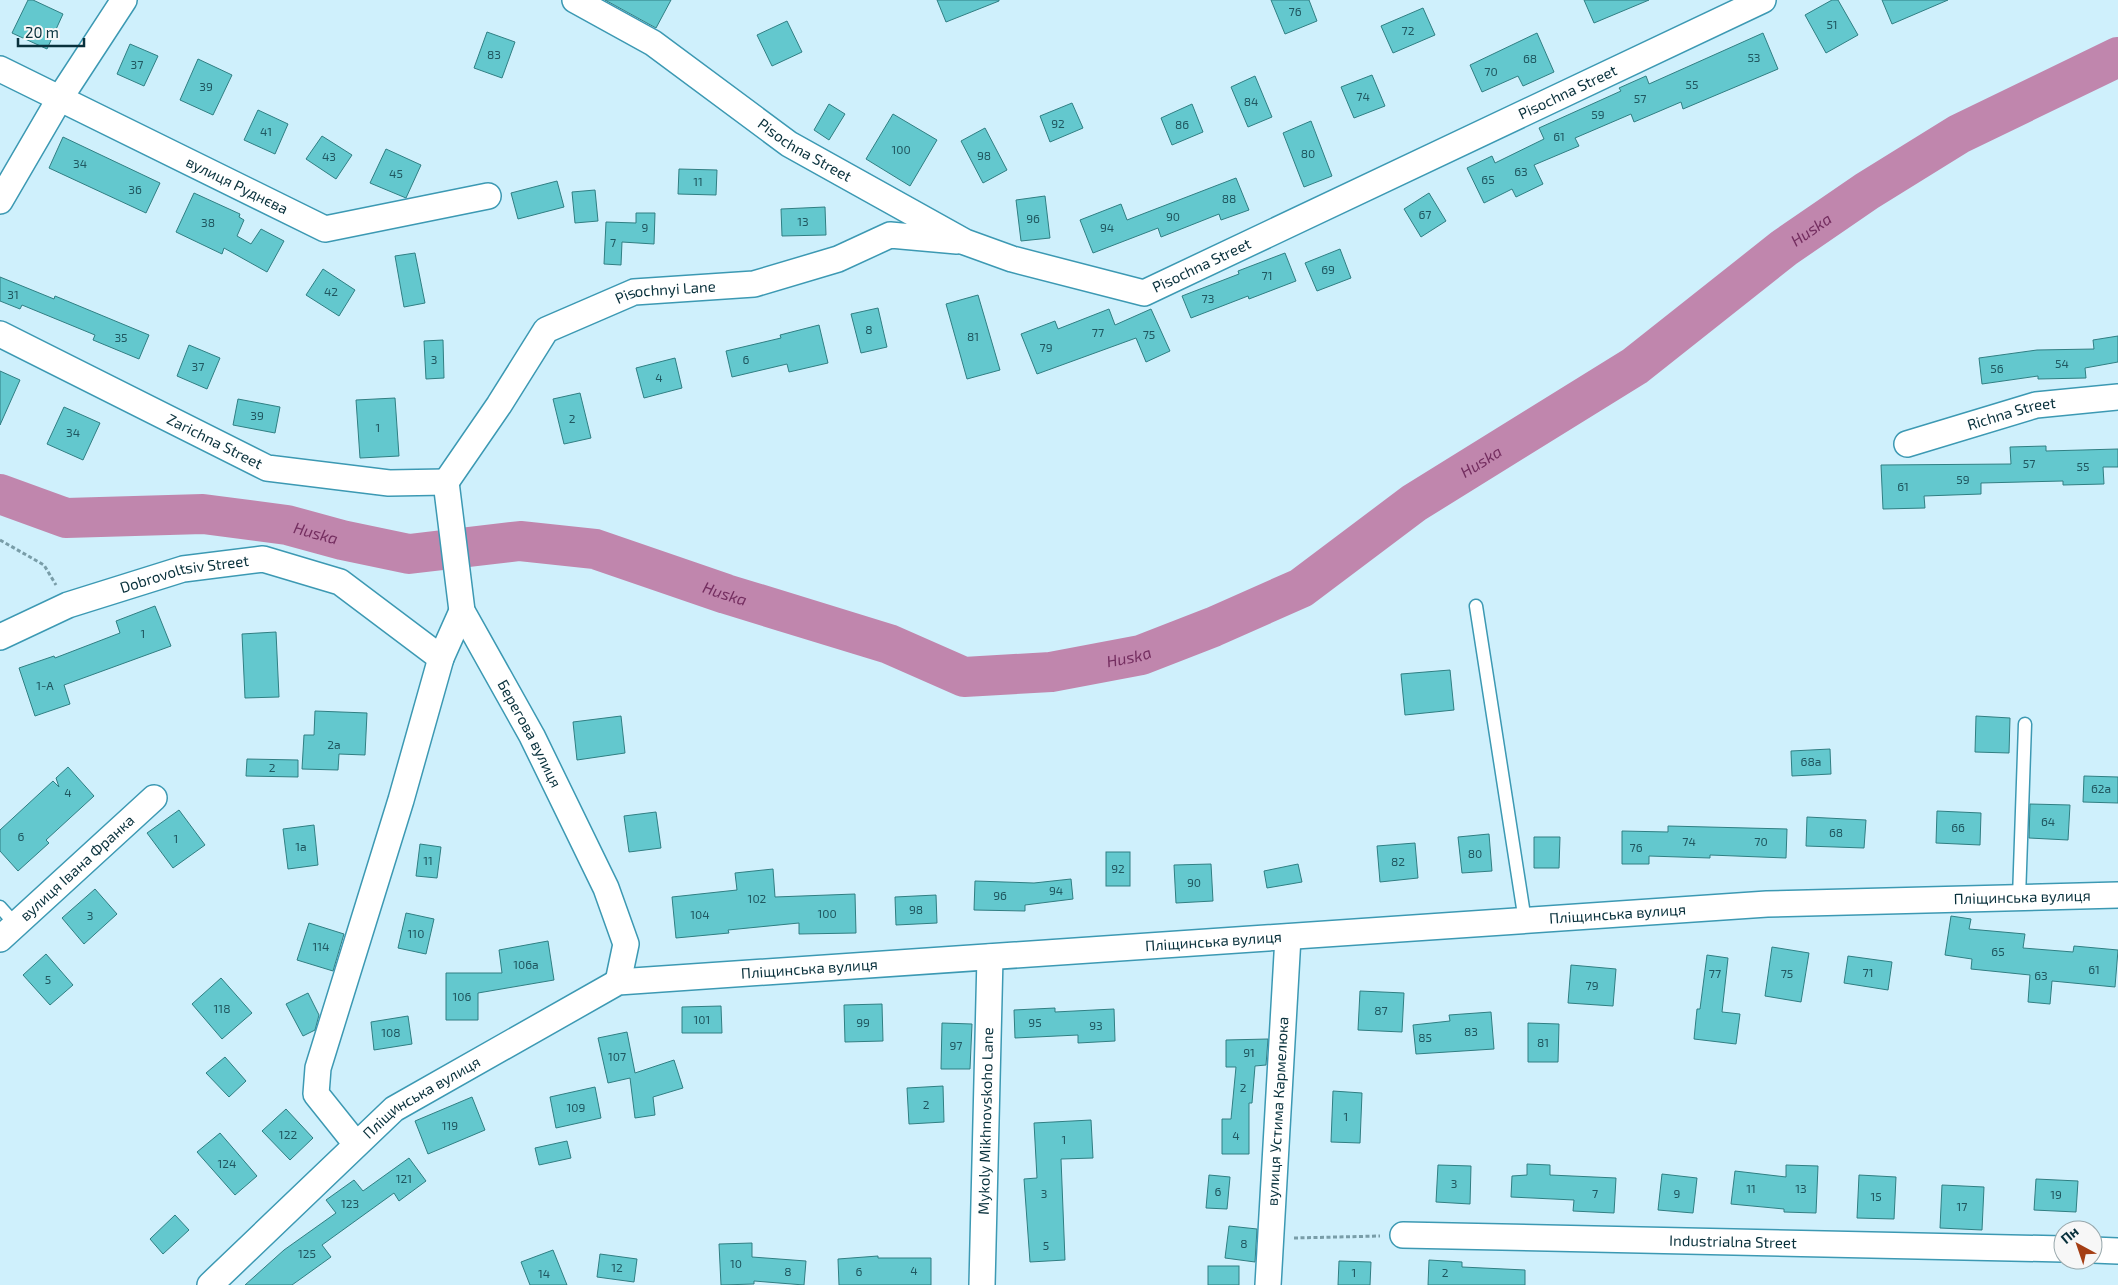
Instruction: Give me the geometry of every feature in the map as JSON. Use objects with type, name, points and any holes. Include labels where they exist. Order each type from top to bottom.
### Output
[{"type":"street","points":[[0,202],[60,98],[124,0]]},
{"type":"street","name":"Pisochna Street","points":[[575,0],[653,43],[789,144],[964,242],[1012,259],[1144,293],[1763,0]]},
{"type":"street","name":"вулиця Руднєва","points":[[0,69],[325,229],[488,196]]},
{"type":"street","name":"Pisochnyi Lane","points":[[446,482],[499,405],[546,330],[634,292],[754,284],[838,259],[890,236],[964,242]]},
{"type":"street","name":"Zarichna Street","points":[[0,334],[267,468],[389,483],[446,482]]},
{"type":"street","name":"Richna Street","points":[[1906,444],[2036,405],[2118,397]]},
{"type":"street","name":"Берегова вулиця","points":[[446,482],[462,611],[532,736],[606,888],[626,944],[618,982]]},
{"type":"street","name":"Dobrovoltsiv Street","points":[[0,637],[68,605],[184,569],[263,559],[340,582],[441,658]]},
{"type":"street","name":"Пліщинська вулиця","points":[[356,1144],[316,1094],[318,1068],[402,800],[441,658],[462,611]]},
{"type":"street","name":"вулиця Івана Франка","points":[[5,924],[154,798]]},
{"type":"street","name":"Пліщинська вулиця","points":[[210,1285],[394,1109],[618,982],[1767,904],[2118,895]]},
{"type":"street","name":"вулиця Устима Кармелюка","points":[[1268,1285],[1288,937]]},
{"type":"street","name":"Mykoly Mikhnovskoho Lane","points":[[982,1285],[990,957]]},
{"type":"street","name":"Industrialna Street","points":[[1403,1235],[2053,1249]]},
{"type":"street","points":[[2103,1250],[2118,1250]]},
{"type":"lane","points":[[1476,606],[1525,921]]},
{"type":"lane","points":[[2020,898],[2024,724]]},
{"type":"path","points":[[0,540],[44,565],[68,605]]},
{"type":"path","points":[[1271,1238],[1403,1235]]},
{"type":"building","points":[[28,0],[33,0],[63,14],[47,49],[12,33]]},
{"type":"building","points":[[605,0],[671,0],[656,28]]},
{"type":"building","points":[[937,0],[999,0],[999,1],[946,22]]},
{"type":"building","points":[[1271,0],[1309,0],[1317,21],[1285,34]]},
{"type":"building","points":[[1584,0],[1649,0],[1594,23]]},
{"type":"building","points":[[1832,0],[1838,0],[1858,35],[1826,53],[1805,15]]},
{"type":"building","points":[[1882,0],[1948,0],[1892,24]]},
{"type":"building","points":[[1423,8],[1435,35],[1393,53],[1381,26]]},
{"type":"building","points":[[787,21],[802,52],[772,66],[757,35]]},
{"type":"building","points":[[487,32],[515,42],[502,78],[474,68]]},
{"type":"building","points":[[1537,33],[1554,72],[1523,86],[1518,76],[1482,92],[1470,65]]},
{"type":"building","points":[[1763,33],[1778,69],[1683,109],[1681,102],[1634,122],[1631,114],[1575,138],[1579,146],[1534,165],[1543,184],[1516,197],[1512,189],[1484,203],[1467,168],[1492,156],[1495,163],[1544,139],[1539,128],[1621,91],[1619,88],[1646,76],[1649,84]]},
{"type":"building","points":[[130,44],[158,56],[144,86],[117,74]]},
{"type":"building","points":[[198,59],[232,75],[213,115],[180,100]]},
{"type":"building","points":[[1372,75],[1385,106],[1354,118],[1341,87]]},
{"type":"building","points":[[1255,76],[1272,117],[1248,127],[1231,87]]},
{"type":"building","points":[[1072,103],[1083,128],[1050,142],[1040,116]]},
{"type":"building","points":[[829,104],[845,114],[829,140],[814,130]]},
{"type":"building","points":[[1192,104],[1203,132],[1172,145],[1161,118]]},
{"type":"building","points":[[258,110],[288,124],[275,154],[244,140]]},
{"type":"building","points":[[893,114],[937,140],[910,186],[866,159]]},
{"type":"building","points":[[1311,121],[1332,176],[1304,187],[1283,133]]},
{"type":"building","points":[[985,128],[1007,170],[983,183],[961,141]]},
{"type":"building","points":[[322,136],[352,155],[336,179],[306,159]]},
{"type":"building","points":[[63,137],[160,183],[146,213],[49,168]]},
{"type":"building","points":[[386,149],[421,165],[406,198],[370,183]]},
{"type":"building","points":[[679,169],[717,170],[716,195],[678,194]]},
{"type":"building","points":[[1236,178],[1249,210],[1221,220],[1219,214],[1161,237],[1158,228],[1093,253],[1080,220],[1121,204],[1127,220]]},
{"type":"building","points":[[557,181],[564,207],[518,219],[511,193]]},
{"type":"building","points":[[595,190],[598,221],[575,223],[572,192]]},
{"type":"building","points":[[194,193],[240,214],[239,217],[244,220],[237,236],[251,244],[261,229],[284,241],[267,272],[224,248],[222,254],[176,232]]},
{"type":"building","points":[[1429,193],[1446,221],[1421,237],[1404,209]]},
{"type":"building","points":[[1045,196],[1050,238],[1021,241],[1016,200]]},
{"type":"building","points":[[825,207],[826,235],[782,236],[781,209]]},
{"type":"building","points":[[636,213],[655,213],[654,244],[622,242],[621,265],[604,264],[606,222],[636,223]]},
{"type":"building","points":[[1340,249],[1351,278],[1317,291],[1305,263]]},
{"type":"building","points":[[415,253],[425,303],[404,307],[395,256]]},
{"type":"building","points":[[1285,253],[1296,281],[1249,299],[1248,296],[1191,318],[1182,296],[1239,274],[1238,271]]},
{"type":"building","points":[[323,269],[355,290],[339,316],[306,295]]},
{"type":"building","points":[[0,277],[54,299],[55,296],[149,335],[139,359],[93,340],[95,335],[22,305],[20,309],[0,301]]},
{"type":"building","points":[[978,295],[1000,370],[967,379],[946,304]]},
{"type":"building","points":[[878,308],[887,347],[861,353],[851,314]]},
{"type":"building","points":[[1109,309],[1115,325],[1151,309],[1170,351],[1146,362],[1136,338],[1037,374],[1021,334],[1055,321],[1058,329]]},
{"type":"building","points":[[819,325],[828,363],[789,372],[787,364],[732,377],[726,351],[781,338],[780,335]]},
{"type":"building","points":[[2118,336],[2118,362],[2085,368],[2086,378],[2038,379],[2038,376],[1982,384],[1979,358],[2037,350],[2094,349],[2093,340]]},
{"type":"building","points":[[443,340],[444,378],[426,379],[424,341]]},
{"type":"building","points":[[189,345],[220,358],[207,389],[177,376]]},
{"type":"building","points":[[675,358],[682,388],[644,398],[636,368]]},
{"type":"building","points":[[0,371],[20,380],[0,425]]},
{"type":"building","points":[[580,393],[591,438],[564,444],[553,399]]},
{"type":"building","points":[[395,398],[399,456],[360,458],[356,400]]},
{"type":"building","points":[[238,399],[280,407],[275,433],[233,425]]},
{"type":"building","points":[[64,407],[100,423],[83,460],[47,444]]},
{"type":"building","points":[[2046,446],[2046,451],[2118,449],[2118,467],[2103,467],[2104,484],[2063,485],[2063,481],[1981,483],[1981,494],[1924,496],[1925,508],[1883,509],[1881,465],[2011,464],[2010,447]]},
{"type":"building","points":[[155,606],[171,646],[64,685],[70,704],[35,716],[19,668],[54,656],[55,658],[120,633],[116,621]]},
{"type":"building","points":[[276,632],[279,697],[245,698],[242,634]]},
{"type":"building","points":[[1450,670],[1454,710],[1405,715],[1401,674]]},
{"type":"building","points":[[315,711],[367,713],[365,755],[339,754],[338,770],[302,769],[304,735],[314,735]]},
{"type":"building","points":[[621,716],[625,753],[577,760],[573,722]]},
{"type":"building","points":[[1976,716],[2010,718],[2009,753],[1975,752]]},
{"type":"building","points":[[1830,749],[1831,774],[1792,776],[1791,751]]},
{"type":"building","points":[[247,759],[298,760],[298,777],[246,776]]},
{"type":"building","points":[[68,767],[94,796],[46,840],[49,843],[18,871],[0,851],[0,830],[53,781],[59,787],[56,778]]},
{"type":"building","points":[[2084,776],[2118,777],[2118,803],[2083,802]]},
{"type":"building","points":[[2030,804],[2070,805],[2068,840],[2029,838]]},
{"type":"building","points":[[179,810],[205,845],[173,868],[147,833]]},
{"type":"building","points":[[1937,811],[1981,813],[1980,845],[1936,843]]},
{"type":"building","points":[[656,812],[661,848],[629,852],[624,816]]},
{"type":"building","points":[[1807,817],[1866,820],[1864,848],[1806,846]]},
{"type":"building","points":[[314,825],[318,865],[288,869],[283,829]]},
{"type":"building","points":[[1668,826],[1787,829],[1786,858],[1710,855],[1710,858],[1649,856],[1649,864],[1622,864],[1622,831],[1668,832]]},
{"type":"building","points":[[1489,834],[1492,871],[1462,873],[1458,837]]},
{"type":"building","points":[[1534,837],[1560,837],[1559,868],[1534,868]]},
{"type":"building","points":[[1415,843],[1418,878],[1380,882],[1377,846]]},
{"type":"building","points":[[420,844],[441,847],[437,878],[416,876]]},
{"type":"building","points":[[1106,852],[1130,852],[1130,886],[1106,886]]},
{"type":"building","points":[[1211,864],[1213,901],[1176,903],[1174,865]]},
{"type":"building","points":[[1298,864],[1302,882],[1267,888],[1264,871]]},
{"type":"building","points":[[773,869],[775,897],[855,894],[856,933],[799,934],[799,923],[728,930],[729,933],[676,938],[672,897],[737,890],[735,873]]},
{"type":"building","points":[[1071,879],[1073,899],[1025,905],[1025,911],[974,910],[975,881],[1034,883]]},
{"type":"building","points":[[95,889],[117,914],[84,944],[62,918]]},
{"type":"building","points":[[936,895],[937,923],[896,925],[895,897]]},
{"type":"building","points":[[406,913],[434,919],[426,954],[398,948]]},
{"type":"building","points":[[1951,916],[1971,919],[1969,929],[2025,934],[2023,948],[2073,952],[2074,946],[2118,950],[2115,987],[2052,981],[2050,1004],[2028,1002],[2030,975],[1971,969],[1972,959],[1945,955]]},
{"type":"building","points":[[309,923],[344,934],[333,971],[297,960]]},
{"type":"building","points":[[548,941],[554,980],[478,993],[478,1020],[446,1020],[446,973],[502,973],[499,950]]},
{"type":"building","points":[[1772,947],[1809,953],[1801,1002],[1765,996]]},
{"type":"building","points":[[46,954],[73,985],[50,1005],[23,975]]},
{"type":"building","points":[[1707,955],[1728,958],[1722,1012],[1740,1014],[1736,1044],[1694,1039],[1697,1009],[1700,1009]]},
{"type":"building","points":[[1848,956],[1892,962],[1888,990],[1844,983]]},
{"type":"building","points":[[1571,965],[1616,969],[1613,1006],[1568,1003]]},
{"type":"building","points":[[221,978],[252,1013],[222,1039],[192,1004]]},
{"type":"building","points":[[1360,991],[1404,993],[1402,1032],[1358,1030]]},
{"type":"building","points":[[308,993],[319,1015],[315,1030],[303,1036],[286,1004]]},
{"type":"building","points":[[882,1004],[883,1041],[845,1042],[844,1005]]},
{"type":"building","points":[[721,1006],[722,1033],[682,1033],[682,1007]]},
{"type":"building","points":[[1055,1008],[1055,1012],[1114,1009],[1115,1041],[1078,1043],[1078,1035],[1015,1038],[1014,1010]]},
{"type":"building","points":[[1491,1012],[1494,1049],[1416,1054],[1413,1025],[1450,1021],[1449,1015]]},
{"type":"building","points":[[408,1016],[412,1044],[374,1050],[371,1022]]},
{"type":"building","points":[[942,1023],[972,1024],[970,1069],[941,1069]]},
{"type":"building","points":[[1528,1023],[1559,1024],[1558,1062],[1528,1062]]},
{"type":"building","points":[[627,1032],[635,1073],[674,1060],[683,1088],[653,1097],[655,1115],[635,1118],[630,1078],[608,1083],[598,1038]]},
{"type":"building","points":[[1268,1039],[1266,1065],[1255,1066],[1252,1103],[1249,1103],[1249,1154],[1222,1154],[1222,1119],[1231,1119],[1236,1067],[1226,1067],[1226,1040]]},
{"type":"building","points":[[225,1057],[246,1081],[229,1097],[206,1073]]},
{"type":"building","points":[[943,1086],[944,1122],[909,1124],[907,1088]]},
{"type":"building","points":[[595,1087],[601,1118],[556,1128],[550,1097]]},
{"type":"building","points":[[1333,1091],[1362,1093],[1360,1143],[1331,1142]]},
{"type":"building","points":[[472,1097],[485,1130],[428,1154],[415,1121]]},
{"type":"building","points":[[286,1109],[313,1138],[290,1160],[262,1131]]},
{"type":"building","points":[[1091,1120],[1093,1158],[1061,1159],[1065,1260],[1030,1262],[1024,1179],[1037,1178],[1034,1123]]},
{"type":"building","points":[[220,1133],[257,1176],[235,1195],[197,1152]]},
{"type":"building","points":[[567,1141],[571,1158],[539,1165],[535,1148]]},
{"type":"building","points":[[409,1158],[426,1181],[399,1201],[394,1193],[322,1245],[331,1257],[292,1285],[245,1285],[284,1250],[336,1213],[326,1200],[354,1180],[363,1191]]},
{"type":"building","points":[[1527,1164],[1550,1165],[1550,1175],[1616,1178],[1614,1213],[1573,1211],[1574,1200],[1511,1197],[1512,1176],[1527,1175]]},
{"type":"building","points":[[1438,1165],[1471,1166],[1470,1204],[1436,1202]]},
{"type":"building","points":[[1786,1165],[1818,1166],[1816,1213],[1784,1212],[1784,1209],[1731,1204],[1735,1171],[1786,1177]]},
{"type":"building","points":[[1662,1174],[1697,1178],[1693,1213],[1658,1210]]},
{"type":"building","points":[[1209,1175],[1230,1177],[1227,1209],[1206,1208]]},
{"type":"building","points":[[1859,1175],[1896,1177],[1894,1219],[1857,1218]]},
{"type":"building","points":[[2036,1179],[2078,1181],[2076,1212],[2034,1210]]},
{"type":"building","points":[[1942,1185],[1984,1187],[1982,1230],[1940,1228]]},
{"type":"building","points":[[175,1215],[189,1230],[163,1254],[150,1239]]},
{"type":"building","points":[[1229,1226],[1257,1229],[1255,1262],[1225,1258]]},
{"type":"building","points":[[752,1243],[752,1257],[806,1261],[804,1285],[754,1281],[754,1284],[721,1285],[719,1244]]},
{"type":"building","points":[[553,1250],[567,1285],[530,1285],[521,1262]]},
{"type":"building","points":[[600,1254],[637,1259],[634,1282],[597,1277]]},
{"type":"building","points":[[878,1256],[878,1258],[931,1258],[931,1285],[839,1285],[838,1259]]},
{"type":"building","points":[[1429,1260],[1462,1262],[1462,1267],[1525,1270],[1525,1285],[1428,1285]]},
{"type":"building","points":[[1339,1261],[1371,1262],[1370,1285],[1338,1285]]},
{"type":"building","points":[[1208,1266],[1239,1266],[1239,1285],[1208,1285]]},
{"type":"waterway","name":"Huska","points":[[0,494],[66,518],[203,514],[287,525],[342,540],[409,554],[520,541],[595,549],[726,594],[889,644],[964,677],[1051,672],[1141,655],[1213,627],[1301,588],[1414,503],[1635,366],[1784,248],[1867,191],[1959,134],[2118,57]]}]
